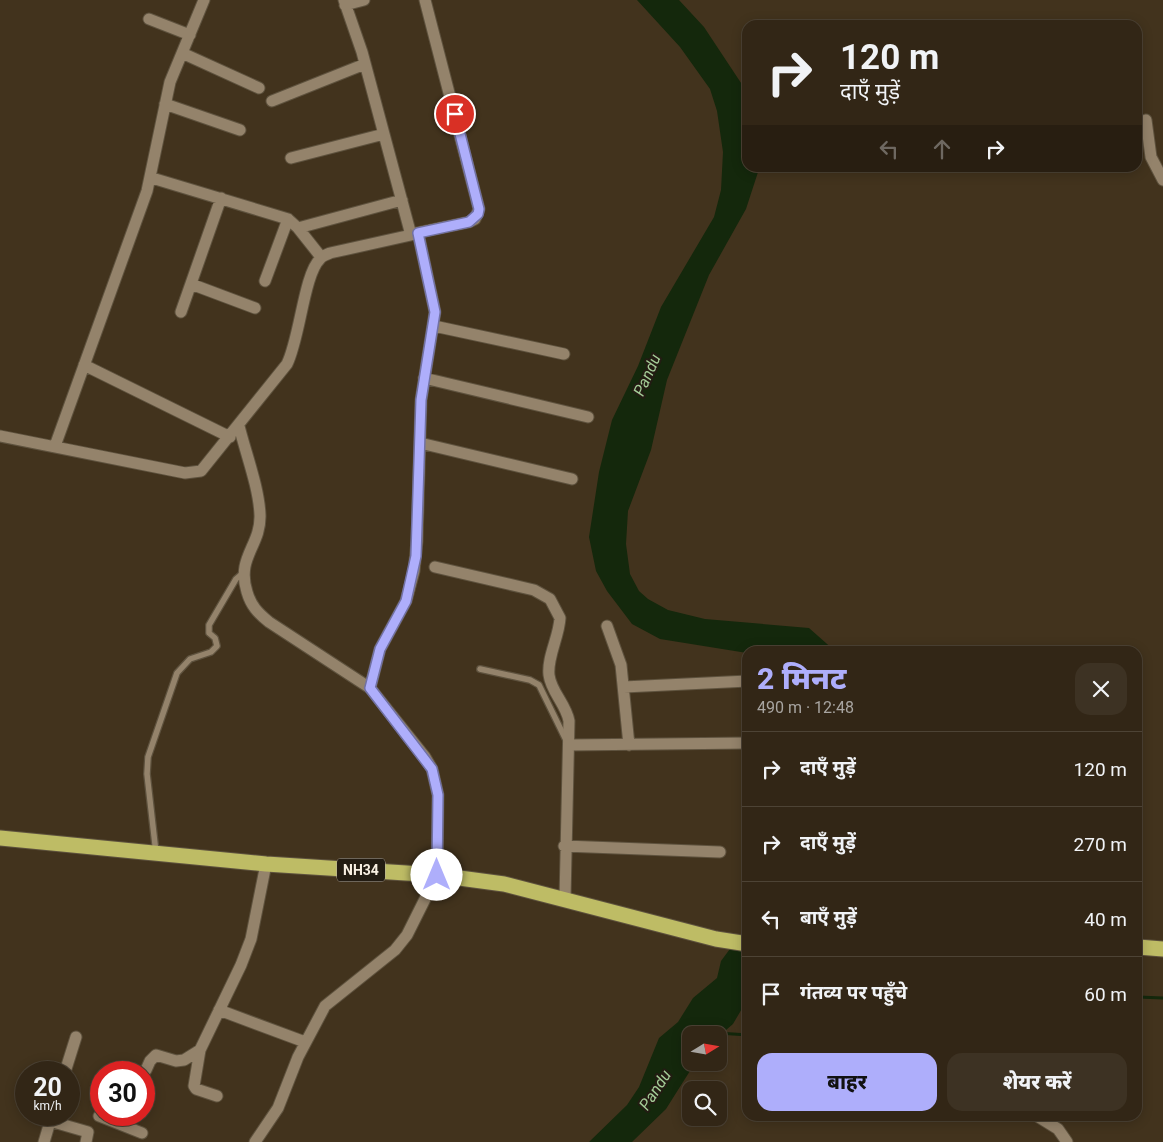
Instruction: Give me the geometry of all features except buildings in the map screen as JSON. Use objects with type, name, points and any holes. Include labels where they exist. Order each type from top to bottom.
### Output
[{"type":"highway","name":"NH34","points":[[0,838],[266,864],[437,875],[504,884],[565,898],[716,939],[742,943]]},
{"type":"highway","points":[[1142,947],[1163,949]]},
{"type":"street","points":[[55,446],[152,178],[170,82],[204,0]]},
{"type":"street","points":[[364,0],[344,2],[365,64],[402,200],[434,302],[434,326],[421,400],[414,571],[406,601],[380,649],[370,688]]},
{"type":"street","points":[[0,436],[185,473],[195,472],[207,466],[281,373],[292,355],[312,272],[321,257],[330,253],[476,219],[479,209],[426,0]]},
{"type":"street","points":[[149,19],[190,35]]},
{"type":"street","points":[[182,54],[259,88]]},
{"type":"street","points":[[272,101],[365,64]]},
{"type":"street","points":[[165,104],[240,130]]},
{"type":"street","points":[[1146,120],[1151,157],[1163,180]]},
{"type":"street","points":[[292,158],[384,134]]},
{"type":"street","points":[[152,178],[288,219],[298,228],[321,257]]},
{"type":"street","points":[[181,312],[220,198]]},
{"type":"street","points":[[298,228],[402,200]]},
{"type":"street","points":[[265,281],[288,219]]},
{"type":"street","points":[[190,284],[255,308]]},
{"type":"street","points":[[434,326],[564,354]]},
{"type":"street","points":[[84,365],[230,437]]},
{"type":"street","points":[[424,378],[588,417]]},
{"type":"street","points":[[239,426],[260,514],[258,532],[245,562],[243,572],[249,598],[260,615],[370,688],[432,769],[438,795],[437,875],[406,935],[385,960],[325,1006],[305,1042],[278,1108],[255,1142]]},
{"type":"street","points":[[420,443],[572,479]]},
{"type":"street","points":[[435,567],[534,590],[550,600],[560,618],[549,674],[553,687],[568,714],[569,745],[564,846],[565,898]]},
{"type":"street","points":[[607,626],[616,649],[624,687],[628,745]]},
{"type":"street","points":[[624,687],[742,681]]},
{"type":"street","points":[[569,745],[742,743]]},
{"type":"street","points":[[564,846],[720,852]]},
{"type":"street","points":[[217,1096],[196,1089],[194,1086],[200,1050],[241,965],[251,939],[266,864]]},
{"type":"street","points":[[218,1010],[305,1042]]},
{"type":"street","points":[[68,1061],[76,1037]]},
{"type":"street","points":[[150,1061],[156,1055],[176,1061],[184,1060],[200,1050]]},
{"type":"street","points":[[1046,1121],[1058,1128],[1067,1142]]},
{"type":"street","points":[[44,1142],[49,1126]]},
{"type":"street","points":[[66,1126],[87,1137],[94,1126]]},
{"type":"street","points":[[126,1126],[142,1133]]},
{"type":"lane","points":[[156,853],[147,774],[148,758],[177,673],[190,659],[211,652],[217,646],[215,638],[209,633],[209,625],[236,579],[243,572]]},
{"type":"lane","points":[[480,669],[530,680],[539,685],[569,745]]},
{"type":"water","name":"Pandu","points":[[637,0],[679,0],[704,27],[742,84],[742,172],[758,172],[746,209],[709,275],[667,380],[651,450],[628,511],[626,544],[630,574],[639,591],[648,599],[668,610],[705,619],[809,628],[829,646],[742,646],[742,652],[660,639],[632,624],[607,591],[596,571],[589,537],[599,472],[612,420],[638,366],[661,307],[714,217],[721,190],[723,152],[717,111],[710,89],[680,47]]},
{"type":"water","name":"Pandu","points":[[742,933],[742,1009],[733,1024],[728,1028],[728,1026],[682,1026],[682,1071],[690,1071],[666,1109],[632,1142],[589,1142],[627,1105],[639,1087],[659,1038],[678,1022],[693,998],[717,978],[721,961]]},
{"type":"waterway","points":[[1142,997],[1163,998]]},
{"type":"waterway","points":[[728,1034],[742,1035]]},
{"type":"route","points":[[437,875],[438,795],[432,769],[426,757],[370,688],[380,649],[406,601],[411,586],[416,556],[421,400],[435,312],[418,233],[469,222],[476,219],[479,209],[455,114]]}]
